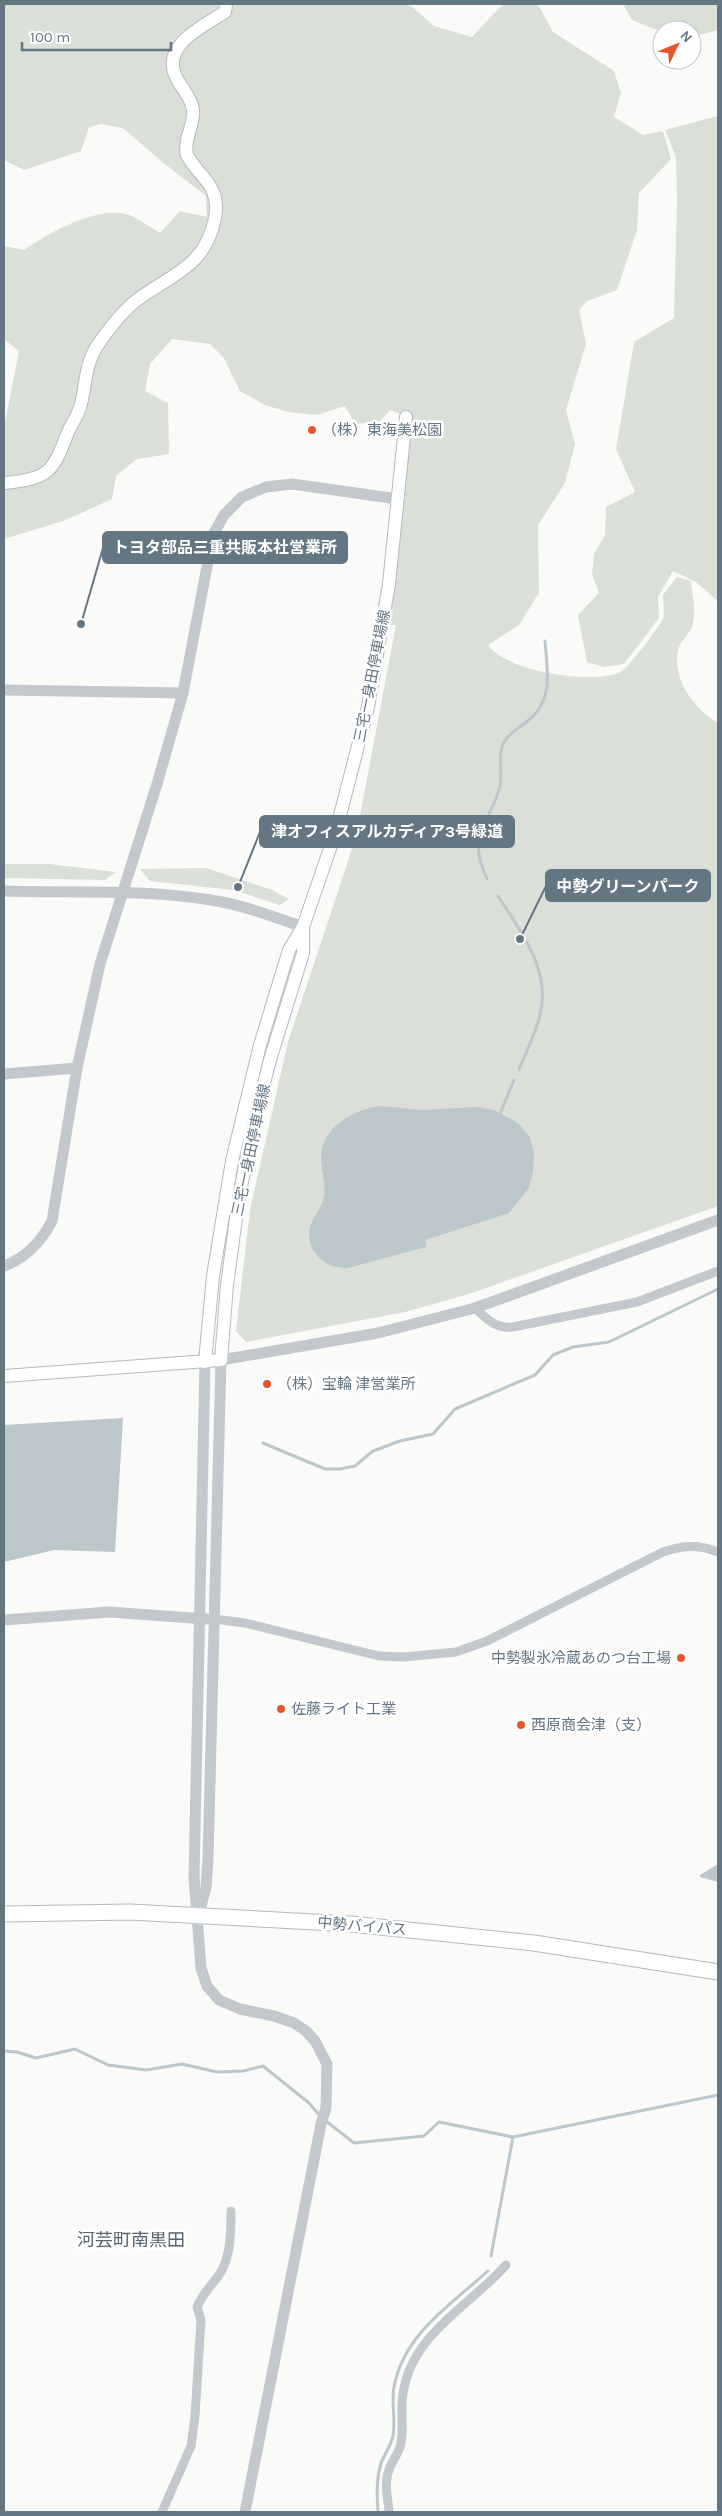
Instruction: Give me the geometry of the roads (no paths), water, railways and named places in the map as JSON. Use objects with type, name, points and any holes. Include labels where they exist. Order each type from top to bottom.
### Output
[{"type":"highway","name":"中勢バイパス","points":[[4,1914],[130,1912],[199,1914],[351,1924],[534,1942],[718,1972]]},
{"type":"main road","points":[[4,483],[24,481],[41,475],[54,466],[81,406],[88,365],[96,347],[121,314],[135,301],[181,273],[191,264],[208,239],[215,216],[214,196],[210,183],[187,154],[187,140],[193,118],[192,107],[176,78],[172,60],[178,46],[192,33],[225,12],[226,4]]},
{"type":"main road","name":"三宅一身田停車場線","points":[[205,1362],[213,1276],[232,1161],[260,1045],[289,950],[303,927],[336,830],[368,707],[389,584],[406,417]]},
{"type":"main road","name":"三宅一身田停車場線","points":[[221,1360],[227,1285],[238,1203],[252,1130],[270,1060],[303,953],[303,927]]},
{"type":"main road","points":[[4,1376],[221,1360]]},
{"type":"street","points":[[4,1266],[20,1258],[33,1248],[52,1221],[77,1068],[100,964],[158,784],[183,693],[210,543],[220,521],[235,503],[258,490],[283,484],[398,499]]},
{"type":"street","points":[[4,690],[183,693]]},
{"type":"street","points":[[4,892],[121,894],[209,900],[259,911],[303,927]]},
{"type":"street","points":[[4,1074],[77,1068]]},
{"type":"street","points":[[199,1914],[206,1887],[208,1859],[221,1360],[378,1333],[475,1308],[718,1220]]},
{"type":"street","points":[[475,1308],[492,1324],[504,1328],[513,1327],[636,1302],[718,1271]]},
{"type":"street","points":[[205,1362],[194,1878],[199,1914],[203,1975],[212,1994],[219,2000],[240,2009],[274,2016],[294,2023],[306,2031],[315,2041],[327,2064],[326,2108],[321,2124],[245,2512]]},
{"type":"street","points":[[4,1620],[109,1612],[214,1619],[245,1623],[379,1656],[404,1657],[456,1652],[487,1641],[672,1549],[694,1546],[718,1552]]},
{"type":"street","points":[[162,2512],[191,2446],[195,2416],[201,2320],[197,2308],[203,2295],[221,2273],[227,2260],[231,2211]]},
{"type":"street","points":[[389,2512],[386,2482],[389,2468],[401,2444],[403,2393],[414,2358],[435,2330],[487,2285],[506,2265]]},
{"type":"waterway","points":[[487,879],[478,850],[481,830],[500,786],[500,758],[504,742],[538,711],[543,702],[547,683],[545,641]]},
{"type":"waterway","points":[[498,896],[533,954],[542,986],[539,1019],[519,1069]]},
{"type":"waterway","points":[[500,1114],[514,1080]]},
{"type":"waterway","points":[[263,1443],[325,1469],[355,1466],[373,1451],[400,1441],[433,1434],[455,1409],[535,1375],[553,1355],[573,1347],[609,1342],[718,1289]]},
{"type":"waterway","points":[[4,2051],[17,2052],[36,2058],[75,2049],[108,2065],[146,2070],[182,2064],[217,2072],[243,2071],[263,2066],[309,2103],[321,2117]]},
{"type":"waterway","points":[[326,2121],[354,2143],[424,2136],[439,2122],[513,2137],[718,2095]]},
{"type":"waterway","points":[[491,2256],[513,2137]]},
{"type":"waterway","points":[[378,2512],[378,2475],[381,2463],[393,2436],[393,2393],[399,2368],[418,2336],[444,2309],[488,2271]]},
{"type":"place","name":"（株）東海美松園","points":[[312,430]]},
{"type":"place","name":"トヨタ部品三重共販本社営業所","points":[[81,624]]},
{"type":"place","name":"津オフィスアルカディア3号緑道","points":[[238,887]]},
{"type":"place","name":"中勢グリーンパーク","points":[[520,939]]},
{"type":"place","name":"（株）宝輪 津営業所","points":[[267,1384]]},
{"type":"place","name":"中勢製氷冷蔵あのつ台工場","points":[[681,1658]]},
{"type":"place","name":"佐藤ライト工業","points":[[281,1709]]},
{"type":"place","name":"西原商会津（支）","points":[[521,1725]]},
{"type":"district","name":"河芸町南黒田","points":[[131,2240]]}]
